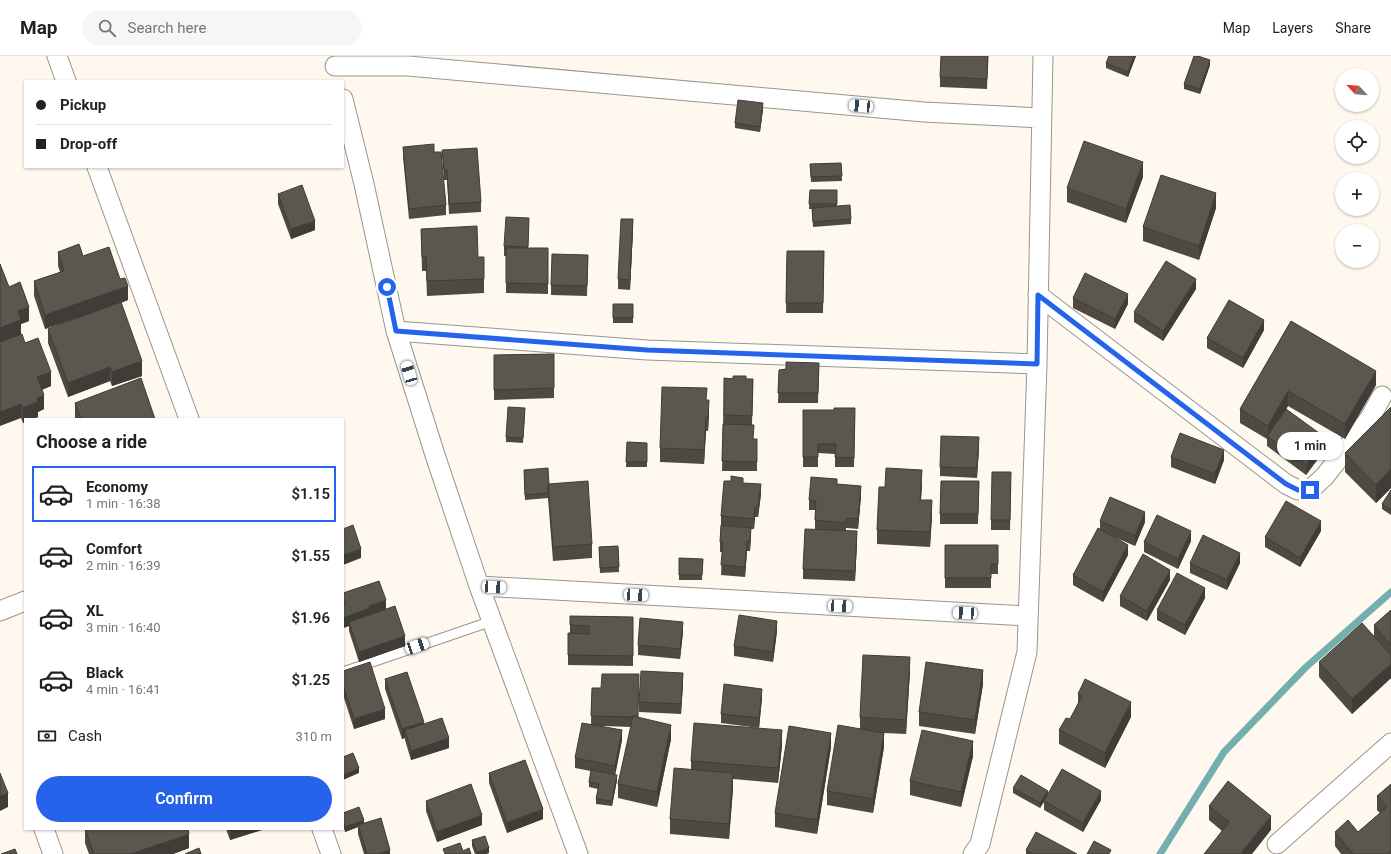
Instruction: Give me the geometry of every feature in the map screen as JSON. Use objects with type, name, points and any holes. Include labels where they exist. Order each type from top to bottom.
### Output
[{"type":"street","points":[[57,56],[66,80]]},
{"type":"street","points":[[973,854],[980,844],[1027,652],[1037,364],[1043,56]]},
{"type":"street","points":[[335,68],[408,66],[924,112],[1042,118]]},
{"type":"street","points":[[344,103],[364,184],[396,331],[436,458],[479,586],[578,854]]},
{"type":"street","points":[[97,168],[189,418]]},
{"type":"street","points":[[1038,295],[1286,484],[1298,490],[1310,490],[1325,476],[1370,418],[1382,396]]},
{"type":"street","points":[[396,331],[647,350],[1037,364]]},
{"type":"street","points":[[479,586],[1028,616]]},
{"type":"street","points":[[1,608],[24,601]]},
{"type":"street","points":[[1277,844],[1391,743]]},
{"type":"street","points":[[44,830],[53,854]]},
{"type":"street","points":[[322,830],[331,854]]},
{"type":"lane","points":[[344,672],[492,621]]},
{"type":"building","points":[[941,56],[988,56],[987,79],[940,77]]},
{"type":"building","points":[[1109,56],[1134,56],[1128,72],[1106,63]]},
{"type":"building","points":[[1194,56],[1210,60],[1200,89],[1184,84]]},
{"type":"building","points":[[738,100],[763,103],[760,127],[735,123]]},
{"type":"building","points":[[1084,141],[1143,162],[1126,209],[1067,188]]},
{"type":"building","points":[[434,144],[434,152],[441,152],[446,205],[409,209],[403,147]]},
{"type":"building","points":[[477,148],[481,202],[449,204],[447,170],[444,170],[442,150]]},
{"type":"building","points":[[841,163],[842,176],[811,177],[810,164]]},
{"type":"building","points":[[1161,175],[1216,193],[1199,246],[1143,227]]},
{"type":"building","points":[[302,185],[315,221],[291,229],[278,194]]},
{"type":"building","points":[[810,190],[837,190],[837,204],[809,204]]},
{"type":"building","points":[[850,205],[851,219],[813,222],[812,208]]},
{"type":"building","points":[[506,217],[529,218],[528,247],[504,246]]},
{"type":"building","points":[[621,219],[633,219],[630,280],[618,279]]},
{"type":"building","points":[[477,226],[478,257],[484,257],[484,279],[427,281],[426,257],[422,257],[421,229]]},
{"type":"building","points":[[79,244],[83,256],[109,247],[120,279],[125,278],[128,286],[45,315],[34,281],[64,271],[58,252]]},
{"type":"building","points":[[506,248],[548,248],[548,284],[506,283]]},
{"type":"building","points":[[787,251],[824,251],[823,303],[786,303]]},
{"type":"building","points":[[552,254],[588,255],[587,286],[551,285]]},
{"type":"building","points":[[1166,261],[1196,279],[1163,331],[1134,312]]},
{"type":"building","points":[[0,264],[9,287],[20,282],[29,307],[18,311],[21,320],[0,328]]},
{"type":"building","points":[[1085,273],[1128,294],[1115,319],[1073,298]]},
{"type":"building","points":[[1229,300],[1264,320],[1243,358],[1207,338]]},
{"type":"building","points":[[121,302],[142,361],[112,372],[110,367],[68,383],[48,329]]},
{"type":"building","points":[[613,304],[633,304],[633,318],[613,318]]},
{"type":"building","points":[[1291,321],[1376,371],[1345,424],[1288,391],[1268,426],[1240,409]]},
{"type":"building","points":[[22,334],[25,343],[38,338],[51,372],[37,377],[44,395],[37,398],[38,402],[23,408],[21,404],[0,412],[0,342]]},
{"type":"building","points":[[554,354],[554,388],[494,390],[494,355]]},
{"type":"building","points":[[786,362],[819,363],[818,393],[778,393],[779,370],[786,369]]},
{"type":"building","points":[[733,376],[746,376],[746,379],[753,379],[752,416],[724,415],[724,378],[733,379]]},
{"type":"building","points":[[141,378],[155,418],[81,418],[75,403]]},
{"type":"building","points":[[662,387],[707,388],[706,400],[709,400],[708,417],[706,417],[704,450],[660,448]]},
{"type":"building","points":[[508,407],[525,408],[523,438],[506,437]]},
{"type":"building","points":[[1391,407],[1391,469],[1376,485],[1345,453]]},
{"type":"building","points":[[834,408],[855,408],[854,458],[835,457],[836,444],[818,444],[818,457],[803,457],[803,410],[834,410]]},
{"type":"building","points":[[1286,409],[1326,438],[1306,465],[1267,436]]},
{"type":"building","points":[[723,424],[754,425],[753,439],[757,439],[757,462],[722,461]]},
{"type":"building","points":[[1180,433],[1224,450],[1215,474],[1171,457]]},
{"type":"building","points":[[941,436],[979,437],[977,468],[940,467]]},
{"type":"building","points":[[627,442],[647,443],[647,462],[626,462]]},
{"type":"building","points":[[548,468],[548,493],[525,495],[524,470]]},
{"type":"building","points":[[886,468],[922,470],[920,500],[932,500],[930,532],[877,530],[879,487],[885,487]]},
{"type":"building","points":[[992,472],[1011,472],[1010,520],[991,520]]},
{"type":"building","points":[[731,476],[743,478],[743,483],[761,484],[758,507],[755,507],[754,519],[721,516],[724,481],[731,481]]},
{"type":"building","points":[[811,477],[837,479],[837,484],[861,486],[858,519],[846,518],[846,523],[815,520],[816,501],[809,500]]},
{"type":"building","points":[[588,481],[592,544],[553,547],[548,484]]},
{"type":"building","points":[[941,481],[979,481],[978,514],[940,514]]},
{"type":"building","points":[[1391,490],[1391,510],[1382,504]]},
{"type":"building","points":[[1110,497],[1145,512],[1135,536],[1100,521]]},
{"type":"building","points":[[1286,501],[1321,521],[1300,558],[1265,537]]},
{"type":"building","points":[[1157,515],[1191,531],[1178,559],[1144,542]]},
{"type":"building","points":[[353,525],[361,549],[344,555],[344,529]]},
{"type":"building","points":[[721,525],[751,528],[750,541],[747,541],[745,567],[721,565],[723,542],[720,542]]},
{"type":"building","points":[[1098,528],[1128,545],[1103,592],[1073,575]]},
{"type":"building","points":[[805,529],[857,531],[855,571],[803,569]]},
{"type":"building","points":[[1203,535],[1240,553],[1227,580],[1190,563]]},
{"type":"building","points":[[945,545],[998,545],[998,564],[991,564],[991,578],[945,578]]},
{"type":"building","points":[[618,546],[619,567],[600,568],[599,547]]},
{"type":"building","points":[[1143,554],[1170,570],[1147,611],[1120,596]]},
{"type":"building","points":[[679,558],[703,559],[702,575],[679,575]]},
{"type":"building","points":[[1177,573],[1205,588],[1185,625],[1157,610]]},
{"type":"building","points":[[379,581],[386,600],[344,618],[344,593]]},
{"type":"building","points":[[395,606],[405,636],[359,652],[349,622]]},
{"type":"building","points":[[1391,610],[1391,645],[1374,625]]},
{"type":"building","points":[[739,615],[777,621],[773,652],[734,646]]},
{"type":"building","points":[[570,616],[633,617],[633,656],[568,655],[568,633],[589,634],[589,626],[570,625]]},
{"type":"building","points":[[640,618],[683,622],[680,649],[638,645]]},
{"type":"building","points":[[1362,623],[1391,655],[1391,664],[1352,699],[1319,662]]},
{"type":"building","points":[[863,655],[910,657],[906,720],[860,717]]},
{"type":"building","points":[[370,662],[385,709],[354,719],[344,688],[344,671]]},
{"type":"building","points":[[926,662],[983,670],[975,720],[919,712]]},
{"type":"building","points":[[641,671],[683,673],[681,704],[639,702]]},
{"type":"building","points":[[407,672],[424,722],[402,729],[385,679]]},
{"type":"building","points":[[602,674],[639,674],[638,717],[591,716],[592,688],[601,688]]},
{"type":"building","points":[[1085,679],[1131,702],[1105,753],[1059,730],[1066,718],[1070,719],[1082,696],[1078,694]]},
{"type":"building","points":[[724,684],[762,689],[759,718],[721,714]]},
{"type":"building","points":[[633,716],[671,725],[657,792],[618,784]]},
{"type":"building","points":[[442,718],[449,738],[411,751],[405,730]]},
{"type":"building","points":[[582,723],[622,730],[615,766],[575,758]]},
{"type":"building","points":[[694,723],[782,730],[778,768],[691,761]]},
{"type":"building","points":[[838,725],[884,733],[873,799],[827,791]]},
{"type":"building","points":[[789,726],[831,733],[817,820],[775,813]]},
{"type":"building","points":[[922,730],[973,741],[961,792],[910,781]]},
{"type":"building","points":[[353,753],[359,768],[344,775],[344,757]]},
{"type":"building","points":[[525,760],[543,809],[507,823],[489,773]]},
{"type":"building","points":[[674,768],[733,773],[729,824],[670,819]]},
{"type":"building","points":[[1062,769],[1101,791],[1083,823],[1044,801]]},
{"type":"building","points":[[591,770],[617,775],[612,801],[596,799],[599,784],[589,782]]},
{"type":"building","points":[[0,773],[8,793],[0,796]]},
{"type":"building","points":[[1021,775],[1048,791],[1040,803],[1013,788]]},
{"type":"building","points":[[1228,781],[1271,816],[1240,854],[1204,854],[1229,822],[1209,806]]},
{"type":"building","points":[[471,784],[482,815],[437,832],[426,801]]},
{"type":"building","points":[[1391,784],[1391,851],[1388,854],[1353,854],[1335,832],[1348,820],[1358,832],[1387,807],[1377,796]]},
{"type":"building","points":[[359,807],[364,820],[345,827],[344,813]]},
{"type":"building","points":[[381,818],[390,850],[378,854],[367,854],[358,825]]},
{"type":"building","points":[[85,830],[188,830],[189,834],[131,854],[94,854]]},
{"type":"building","points":[[1036,832],[1077,854],[1033,854],[1026,850]]},
{"type":"building","points":[[485,836],[489,848],[477,852],[472,840]]},
{"type":"building","points":[[1094,841],[1111,850],[1109,854],[1087,854]]},
{"type":"building","points":[[460,843],[463,851],[469,848],[471,854],[445,854],[443,849]]},
{"type":"building","points":[[199,848],[201,854],[185,854]]},
{"type":"building","points":[[15,849],[17,854],[1,854]]},
{"type":"waterway","points":[[1160,854],[1224,752],[1305,668],[1391,592]]},
{"type":"route","points":[[387,287],[396,331],[647,350],[1037,364],[1038,295],[1286,484],[1298,490],[1310,490]]}]
